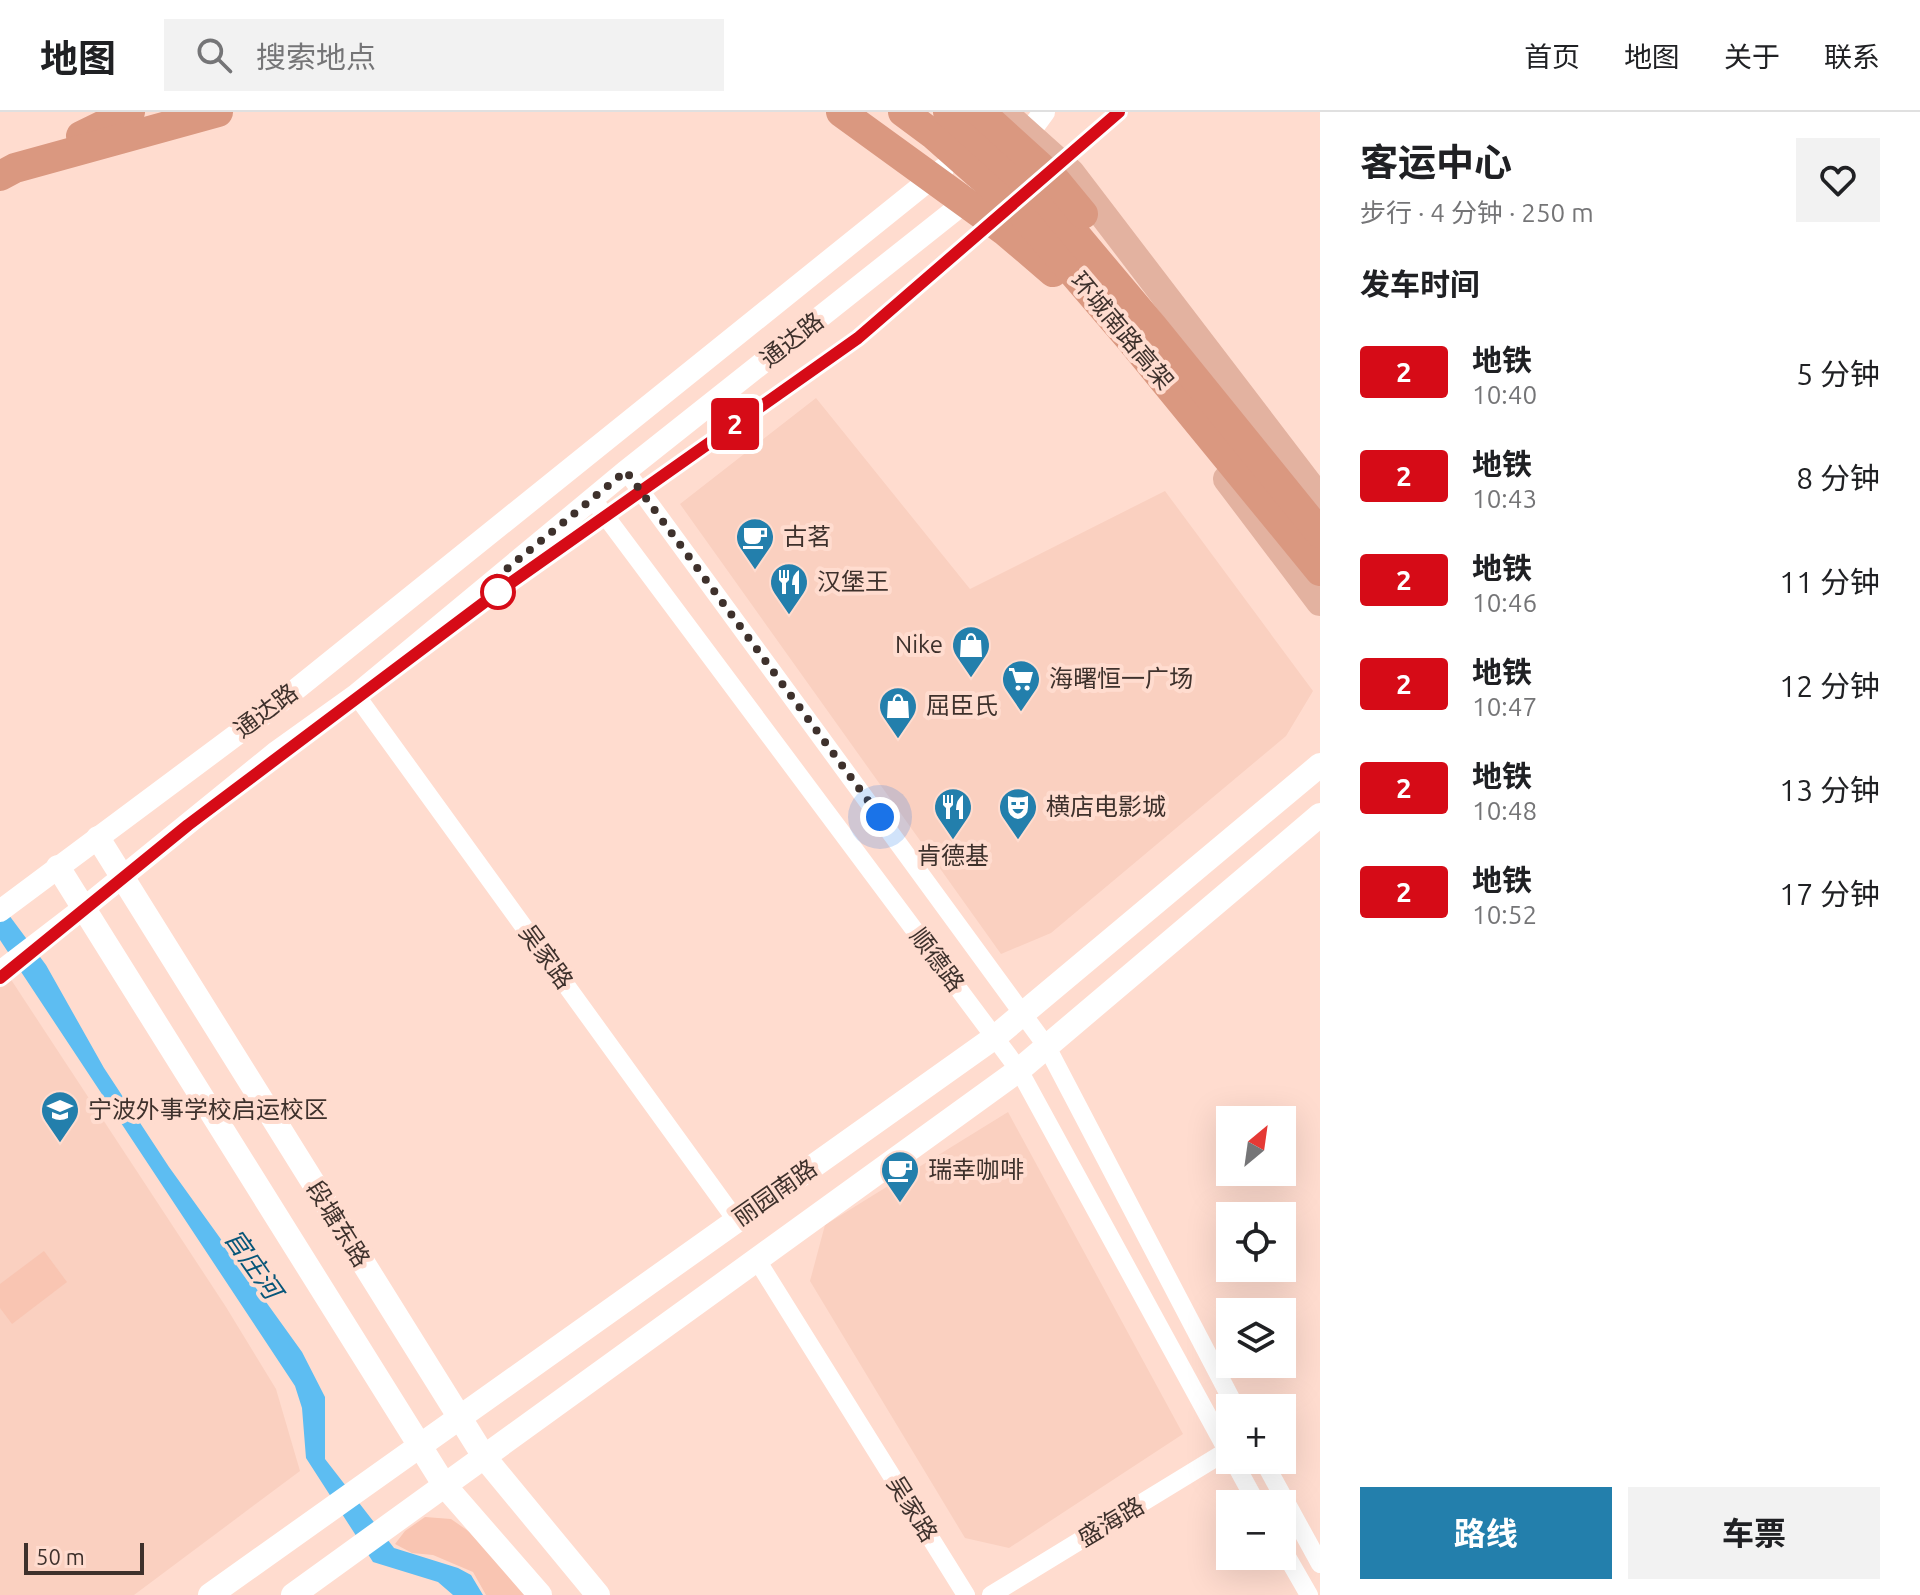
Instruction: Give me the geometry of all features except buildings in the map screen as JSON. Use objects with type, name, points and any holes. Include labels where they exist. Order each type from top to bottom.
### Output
[{"type":"highway","points":[[7,172],[130,112]]},
{"type":"highway","points":[[7,172],[218,112]]},
{"type":"highway","points":[[841,112],[1142,333]]},
{"type":"highway","name":"环城南路高架","points":[[903,112],[934,135],[1020,211],[1142,333],[1320,533]]},
{"type":"highway","name":"环城南路高架","points":[[948,112],[1048,202],[1320,571]]},
{"type":"highway","points":[[1013,116],[1055,180],[1100,236],[1142,333]]},
{"type":"main road","points":[[885,112],[950,164],[1070,271],[1320,602]]},
{"type":"main road","points":[[1013,116],[1071,173],[1320,499]]},
{"type":"main road","name":"丽园南路","points":[[210,1595],[1025,1015],[1320,765]]},
{"type":"main road","name":"丽园南路","points":[[293,1595],[1019,1070],[1320,815]]},
{"type":"main road","name":"段塘东路","points":[[98,838],[485,1458],[598,1595]]},
{"type":"main road","name":"段塘东路","points":[[55,870],[445,1486],[540,1595]]},
{"type":"street","name":"通达路","points":[[0,911],[279,703],[1013,116]]},
{"type":"street","name":"通达路","points":[[0,972],[275,753],[356,695],[592,498],[980,190],[1013,116]]},
{"type":"street","name":"顺德路","points":[[626,471],[1047,1047],[1229,1394]]},
{"type":"street","name":"顺德路","points":[[592,498],[1019,1070],[1216,1429]]},
{"type":"street","name":"吴家路","points":[[356,695],[736,1220]]},
{"type":"street","name":"吴家路","points":[[757,1260],[966,1595]]},
{"type":"street","name":"盛海路","points":[[991,1595],[1216,1462]]},
{"type":"street","points":[[1271,1474],[1320,1564]]},
{"type":"street","points":[[1295,1570],[1309,1595]]},
{"type":"shaded area","points":[[816,398],[970,589],[1165,491],[1313,691],[1286,736],[1051,933],[1001,954],[680,504]]},
{"type":"shaded area","name":"宁波外事学校启运校区","points":[[8,975],[226,1307],[276,1389],[300,1471],[134,1595],[0,1595],[0,981]]},
{"type":"shaded area","points":[[1008,1112],[1183,1434],[1009,1548],[965,1538],[810,1281],[825,1225]]},
{"type":"shaded area","points":[[44,1251],[67,1282],[12,1324],[0,1308],[0,1284]]},
{"type":"shaded area","points":[[425,1517],[451,1519],[474,1535],[529,1595],[486,1595],[473,1572],[433,1555],[412,1553],[395,1544],[405,1531]]},
{"type":"water","points":[[0,903],[46,965],[104,1068],[169,1167],[302,1352],[325,1397],[325,1459],[394,1548],[458,1568],[471,1575],[483,1595],[453,1595],[438,1582],[373,1562],[306,1458],[302,1408],[295,1386],[0,940]]},
{"type":"metro line","name":"2","points":[[0,978],[188,825],[498,592],[858,338],[1119,112]]},
{"type":"place","name":"古茗","points":[[755,571]]},
{"type":"place","name":"汉堡王","points":[[789,616]]},
{"type":"place","name":"Nike","points":[[971,679]]},
{"type":"place","name":"海曙恒一广场","points":[[1021,713]]},
{"type":"place","name":"屈臣氏","points":[[898,740]]},
{"type":"place","name":"肯德基","points":[[953,841]]},
{"type":"place","name":"横店电影城","points":[[1018,841]]},
{"type":"place","name":"宁波外事学校启运校区","points":[[60,1144]]},
{"type":"place","name":"瑞幸咖啡","points":[[900,1204]]},
{"type":"route","points":[[498,592],[497,577],[626,471],[880,817]]},
{"type":"water label","name":"官庄河","points":[[253,1264]]}]
